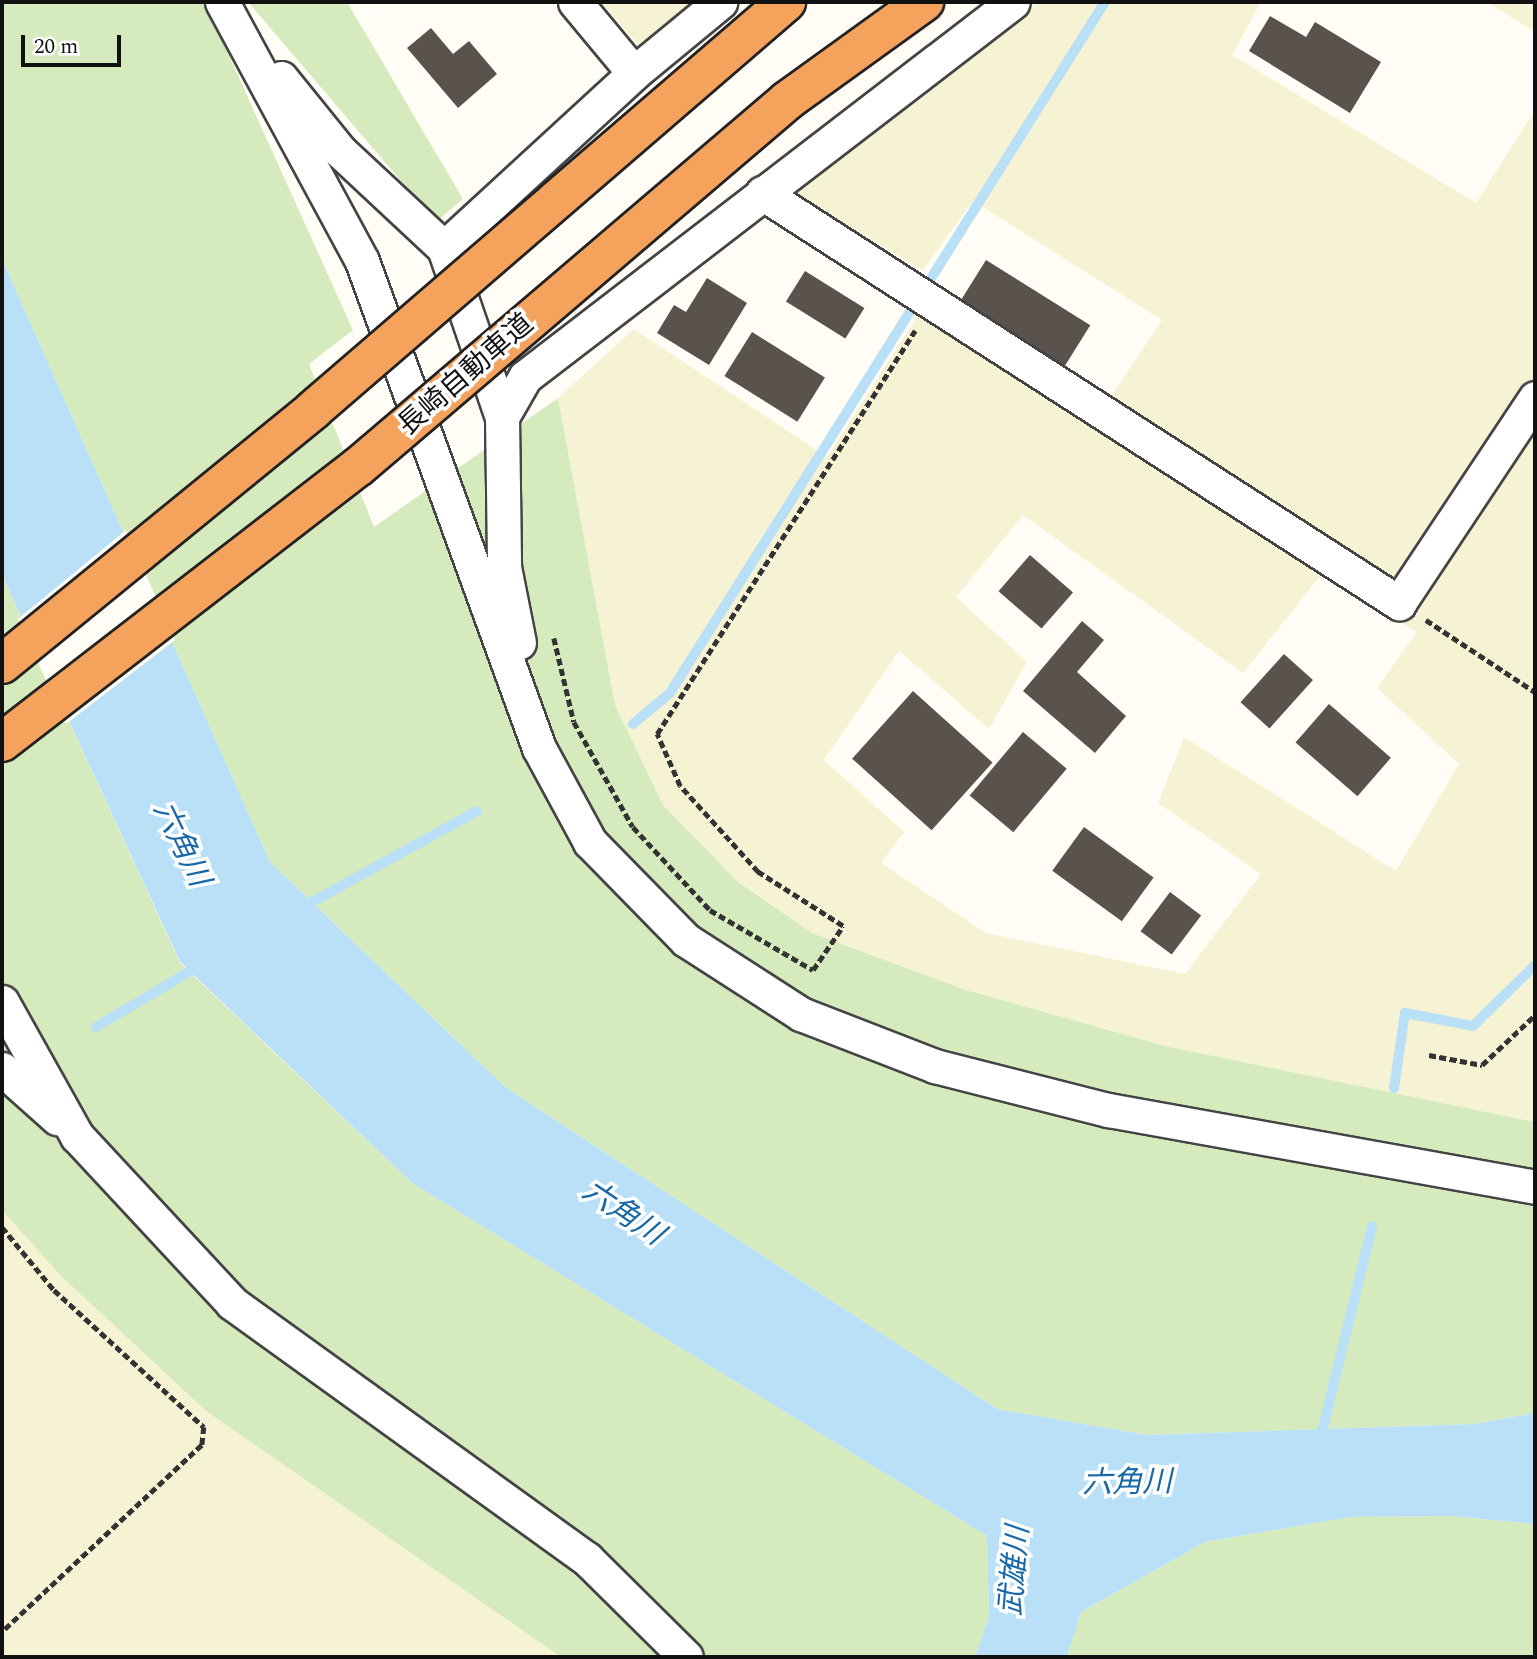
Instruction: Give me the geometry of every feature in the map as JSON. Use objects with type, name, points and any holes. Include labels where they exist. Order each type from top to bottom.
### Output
[{"type":"highway","points":[[2,664],[313,410],[786,2]]},
{"type":"highway","name":"長崎自動車道","points":[[2,742],[358,467],[788,100],[924,2]]},
{"type":"street","points":[[575,2],[634,72]]},
{"type":"street","points":[[444,248],[634,72],[720,2]]},
{"type":"street","points":[[502,417],[525,377],[762,192],[1013,2]]},
{"type":"street","points":[[227,10],[340,151],[444,248],[502,417],[504,567],[540,748]]},
{"type":"street","points":[[227,10],[362,261],[540,748],[599,852],[686,940],[801,1014],[935,1066],[1108,1110],[1535,1187]]},
{"type":"street","points":[[762,192],[1399,603],[1535,398]]},
{"type":"street","points":[[2,1002],[77,1136]]},
{"type":"street","points":[[2,1069],[77,1136],[232,1303],[587,1559],[686,1657]]},
{"type":"path","points":[[552,629],[574,722],[633,827],[710,909],[813,970],[843,926],[758,872],[680,786],[657,734],[920,295]]},
{"type":"path","points":[[1399,603],[1535,692]]},
{"type":"path","points":[[1429,1055],[1482,1065],[1535,1015]]},
{"type":"path","points":[[2,1227],[54,1290],[204,1427],[202,1445],[2,1632]]},
{"type":"shaded area","points":[[601,2],[735,2],[658,67]]},
{"type":"shaded area","points":[[1038,2],[1261,2],[1232,55],[1476,203],[1535,110],[1535,1122],[1165,1046],[963,989],[812,933],[738,882],[663,805],[615,705],[558,398],[634,329],[827,457],[918,315],[1090,428],[1162,320],[973,201],[923,270],[794,194]],"holes":[[[1023,515],[1243,673],[1321,575],[1417,632],[1377,688],[1459,764],[1396,871],[1184,737],[1158,803],[1261,874],[1185,974],[986,933],[881,863],[904,832],[824,760],[899,651],[989,729],[1027,662],[956,597]]]},
{"type":"shaded area","points":[[1487,2],[1535,2],[1535,32]]},
{"type":"shaded area","points":[[2,1210],[61,1276],[206,1411],[561,1657],[2,1657]]},
{"type":"green space","points":[[2,2],[226,2],[211,16],[353,330],[309,364],[374,527],[558,398],[615,705],[663,805],[738,882],[812,933],[963,989],[1165,1046],[1535,1122],[1535,1413],[1474,1424],[1147,1435],[997,1409],[505,1087],[270,862],[2,259]]},
{"type":"green space","points":[[248,2],[347,2],[463,199],[436,222]]},
{"type":"green space","points":[[2,575],[180,963],[412,1183],[987,1536],[989,1616],[975,1657],[561,1657],[206,1411],[61,1276],[2,1210]]},
{"type":"green space","points":[[1452,1516],[1535,1524],[1535,1657],[1067,1657],[1081,1612],[1205,1542],[1350,1517]]},
{"type":"water","points":[[2,259],[270,862],[505,1087],[997,1409],[1147,1435],[1474,1424],[1535,1413],[1535,1524],[1452,1516],[1350,1517],[1205,1542],[1081,1612],[1067,1657],[975,1657],[989,1616],[987,1536],[412,1183],[180,962],[2,575]]},
{"type":"pier","points":[[126,530],[175,640],[66,724],[18,619]]},
{"type":"building","points":[[1270,16],[1306,37],[1315,22],[1381,62],[1350,113],[1249,51]]},
{"type":"building","points":[[431,28],[453,54],[469,41],[497,74],[458,108],[407,48]]},
{"type":"building","points":[[986,260],[1090,325],[1062,371],[957,306]]},
{"type":"building","points":[[805,271],[864,308],[845,339],[786,302]]},
{"type":"building","points":[[707,278],[747,303],[709,365],[657,333],[674,305],[686,312]]},
{"type":"building","points":[[752,332],[825,378],[797,422],[724,376]]},
{"type":"building","points":[[1030,555],[1073,592],[1042,629],[999,591]]},
{"type":"building","points":[[1082,621],[1104,640],[1077,672],[1126,716],[1095,753],[1023,691]]},
{"type":"building","points":[[1284,654],[1313,680],[1269,728],[1241,702]]},
{"type":"building","points":[[913,691],[993,763],[932,830],[852,759]]},
{"type":"building","points":[[1329,704],[1391,758],[1357,796],[1296,742]]},
{"type":"building","points":[[1023,732],[1067,769],[1013,832],[970,796]]},
{"type":"building","points":[[1084,827],[1154,878],[1122,921],[1052,871]]},
{"type":"building","points":[[1170,892],[1201,915],[1172,955],[1141,931]]},
{"type":"waterway","points":[[633,724],[670,693],[1105,2]]},
{"type":"waterway","points":[[303,907],[477,811]]},
{"type":"waterway","points":[[96,1027],[201,965]]},
{"type":"waterway","points":[[1394,1088],[1405,1013],[1473,1026],[1535,965]]},
{"type":"waterway","points":[[1320,1440],[1372,1226]]},
{"type":"water label","name":"六角川","points":[[181,844]]},
{"type":"water label","name":"六角川","points":[[623,1213]]},
{"type":"water label","name":"六角川","points":[[1127,1483]]},
{"type":"water label","name":"武雄川","points":[[1015,1571]]}]
